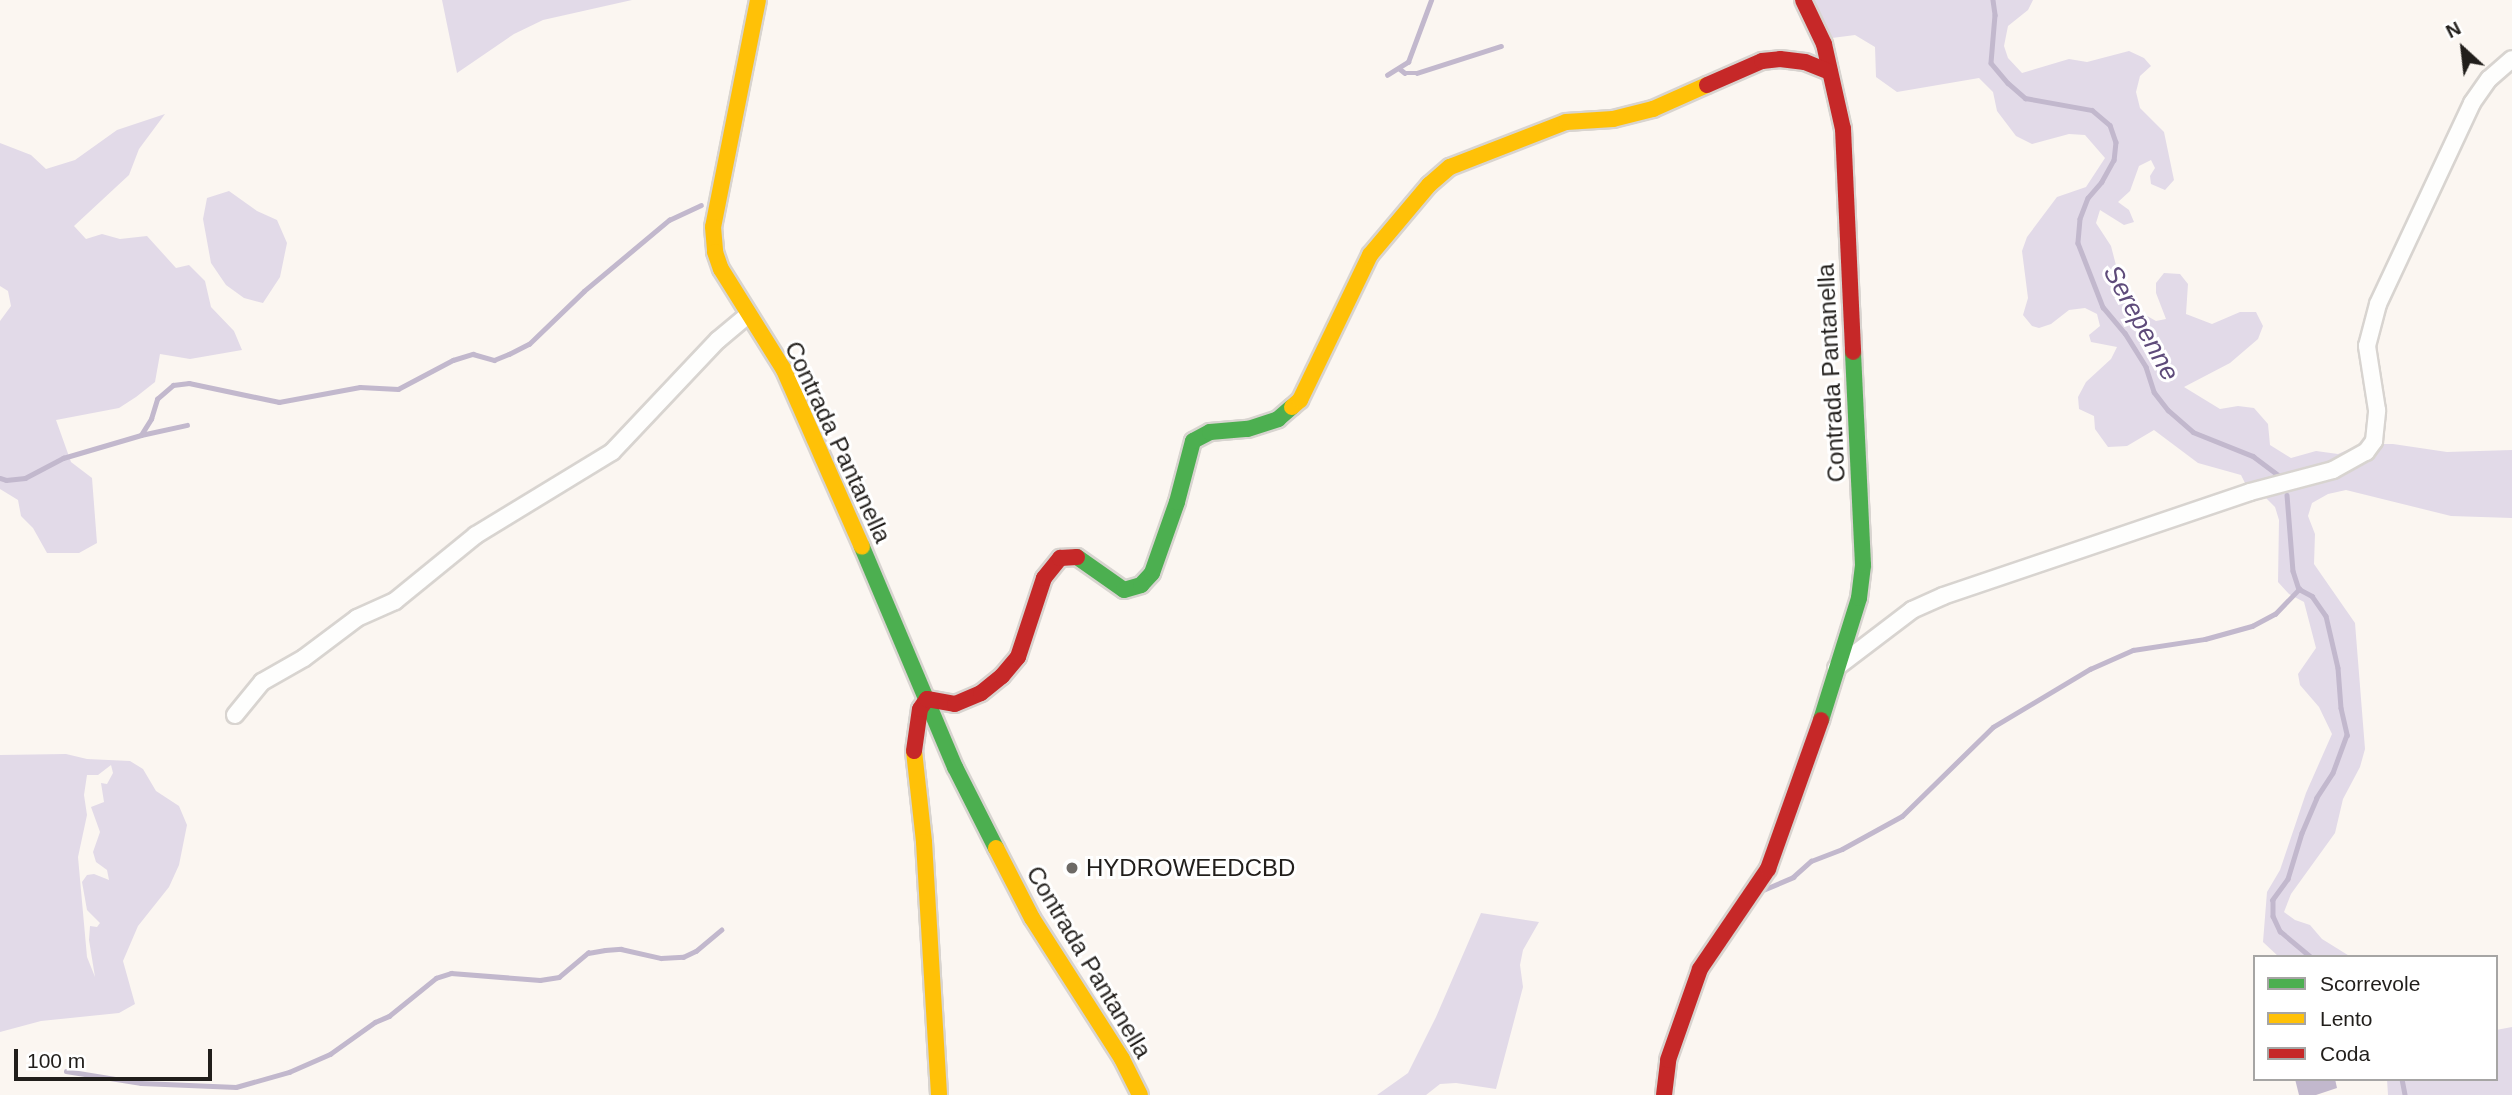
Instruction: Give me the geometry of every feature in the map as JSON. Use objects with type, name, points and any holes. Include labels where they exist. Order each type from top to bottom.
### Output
[{"type":"street","name":"Contrada Pantanella","points":[[758,0],[713,227],[715,252],[721,269],[790,382],[955,766],[1032,918],[1122,1059],[1140,1095]]},
{"type":"street","name":"Contrada Pantanella","points":[[1664,1095],[1668,1060],[1700,969],[1768,869],[1814,743],[1859,598],[1864,529],[1857,467],[1843,129],[1824,44],[1803,0]]},
{"type":"street","points":[[939,1095],[924,842],[914,747],[920,709],[927,699],[955,704],[981,692],[1002,676],[1018,657],[1044,578],[1060,558],[1077,557],[1124,590],[1141,585],[1153,573],[1177,502],[1193,441],[1210,432],[1248,429],[1279,419],[1300,400],[1370,255],[1429,185],[1450,167],[1566,122],[1613,119],[1653,109],[1762,61],[1780,59],[1805,62],[1830,72]]},
{"type":"street","points":[[1836,668],[1912,610],[1943,596],[2250,492],[2333,470],[2366,452],[2374,442],[2377,410],[2367,346],[2378,304],[2472,103],[2489,79],[2512,59]]},
{"type":"street","points":[[234,715],[262,682],[304,658],[357,618],[395,601],[476,535],[612,452],[718,340],[749,314]]},
{"type":"shaded area","points":[[442,0],[632,0],[543,20],[514,34],[457,73]]},
{"type":"shaded area","points":[[1807,0],[2033,0],[2028,10],[2008,26],[2004,46],[2008,58],[2022,73],[2069,59],[2087,62],[2129,51],[2144,58],[2151,66],[2140,76],[2136,92],[2140,108],[2164,132],[2174,180],[2165,190],[2151,184],[2150,176],[2155,168],[2151,160],[2139,166],[2130,191],[2118,202],[2129,210],[2134,222],[2124,225],[2100,210],[2096,223],[2111,246],[2126,304],[2156,321],[2166,319],[2156,293],[2156,283],[2164,273],[2180,274],[2188,284],[2186,314],[2212,324],[2240,312],[2256,312],[2263,326],[2258,339],[2230,363],[2184,387],[2220,409],[2238,406],[2254,408],[2268,424],[2270,445],[2291,458],[2316,451],[2338,454],[2361,444],[2393,444],[2447,452],[2512,450],[2512,518],[2451,516],[2346,490],[2328,494],[2312,503],[2308,516],[2315,534],[2314,564],[2355,623],[2365,749],[2360,767],[2343,799],[2335,833],[2291,894],[2284,912],[2295,920],[2310,925],[2322,939],[2348,955],[2277,955],[2263,942],[2267,892],[2280,870],[2306,793],[2332,734],[2319,707],[2300,685],[2298,674],[2316,648],[2304,602],[2289,594],[2278,582],[2279,520],[2275,507],[2264,496],[2248,489],[2241,475],[2198,463],[2154,430],[2127,446],[2108,447],[2095,429],[2094,416],[2079,409],[2078,397],[2086,382],[2111,359],[2117,347],[2091,342],[2089,335],[2100,326],[2097,314],[2085,308],[2069,310],[2051,324],[2039,328],[2032,326],[2023,315],[2028,298],[2022,251],[2027,237],[2057,197],[2086,187],[2105,158],[2085,135],[2069,134],[2032,144],[2016,136],[1997,111],[1993,92],[1979,78],[1897,92],[1876,77],[1875,47],[1855,35],[1832,38]]},
{"type":"shaded area","points":[[165,114],[139,149],[129,175],[74,226],[86,239],[102,234],[120,239],[147,236],[176,268],[189,265],[205,281],[211,307],[234,331],[242,350],[190,359],[160,354],[155,382],[119,408],[56,420],[71,462],[92,478],[97,543],[79,553],[47,553],[33,528],[21,516],[18,500],[0,489],[0,321],[11,306],[8,291],[0,286],[0,143],[31,155],[46,169],[75,160],[117,130]]},
{"type":"shaded area","points":[[229,191],[257,211],[277,220],[287,243],[280,277],[263,303],[244,298],[226,285],[211,263],[203,219],[207,198]]},
{"type":"shaded area","points":[[66,754],[87,759],[130,761],[143,769],[156,791],[179,806],[187,825],[179,865],[169,887],[138,926],[123,961],[135,1004],[119,1013],[41,1021],[0,1032],[0,755]],"holes":[[[111,765],[113,773],[107,784],[101,783],[104,802],[91,807],[100,832],[93,852],[96,862],[107,870],[109,880],[94,874],[87,875],[82,882],[87,910],[100,923],[97,927],[90,926],[89,940],[95,977],[87,957],[78,857],[87,815],[84,795],[87,775],[98,775]]]},
{"type":"shaded area","points":[[1481,913],[1539,922],[1523,950],[1520,965],[1523,987],[1496,1089],[1456,1083],[1440,1084],[1426,1095],[1377,1095],[1408,1073],[1436,1017]]},
{"type":"shaded area","points":[[2512,1027],[2512,1095],[2388,1095],[2387,1081],[2498,1081],[2498,1030]]},
{"type":"shaded area","points":[[2296,1081],[2335,1081],[2337,1088],[2316,1095],[2299,1095]]},
{"type":"waterway","points":[[1387,75],[1408,62],[1431,0]]},
{"type":"waterway","name":"Serepenne","points":[[1993,0],[1995,15],[1991,63],[2008,83],[2025,98],[2092,110],[2110,125],[2116,142],[2114,160],[2102,182],[2088,198],[2080,219],[2078,243],[2103,307],[2125,333],[2146,367],[2154,392],[2168,410],[2193,432],[2253,456],[2281,477]]},
{"type":"waterway","points":[[1400,69],[1405,73],[1417,73],[1501,46]]},
{"type":"waterway","points":[[0,478],[25,478],[63,458],[141,435],[151,419],[157,399],[173,385],[189,383],[279,402],[360,387],[398,389],[453,360],[473,354],[494,360],[529,344],[584,291],[669,220],[701,205]]},
{"type":"waterway","points":[[141,435],[187,425]]},
{"type":"waterway","name":"Serepenne","points":[[2287,495],[2293,571],[2299,589],[2312,596],[2326,616],[2338,668],[2341,708],[2347,735],[2333,773],[2317,798],[2302,833],[2288,879],[2273,900],[2273,916],[2280,931],[2309,955]]},
{"type":"waterway","points":[[1763,890],[1793,877],[1811,861],[1842,849],[1902,816],[1993,727],[2090,669],[2133,650],[2205,639],[2252,626],[2275,614],[2299,589]]},
{"type":"waterway","points":[[66,1071],[141,1083],[236,1087],[289,1072],[330,1054],[375,1022],[389,1016],[436,978],[451,973],[540,980],[559,977],[588,953],[605,950],[621,949],[661,958],[683,957],[696,951],[721,930]]},
{"type":"waterway","name":"Serepenne","points":[[2402,1081],[2405,1095]]},
{"type":"traffic: fast","points":[[1821,720],[1859,598],[1863,565],[1853,352]]},
{"type":"traffic: fast","points":[[1077,557],[1124,590],[1141,585],[1152,573],[1177,502],[1193,441],[1210,432],[1248,429],[1278,419],[1292,407]]},
{"type":"traffic: fast","points":[[862,547],[955,767],[996,848]]},
{"type":"traffic: slow","points":[[758,0],[713,227],[715,252],[721,269],[784,370],[862,547]]},
{"type":"traffic: slow","points":[[1292,407],[1300,400],[1370,255],[1429,185],[1450,167],[1566,122],[1613,119],[1653,109],[1707,85]]},
{"type":"traffic: slow","points":[[914,751],[924,842],[939,1095]]},
{"type":"traffic: slow","points":[[996,848],[1032,918],[1122,1059],[1140,1095]]},
{"type":"traffic: jam","points":[[1803,0],[1824,44],[1843,129],[1853,352]]},
{"type":"traffic: jam","points":[[1707,85],[1762,61],[1780,59],[1805,62],[1830,72]]},
{"type":"traffic: jam","points":[[914,751],[920,709],[927,699],[955,704],[981,693],[1002,676],[1018,657],[1044,578],[1060,558],[1077,557]]},
{"type":"traffic: jam","points":[[1664,1095],[1668,1060],[1700,969],[1768,869],[1821,720]]},
{"type":"place","name":"HYDROWEEDCBD","points":[[1072,868]]}]
